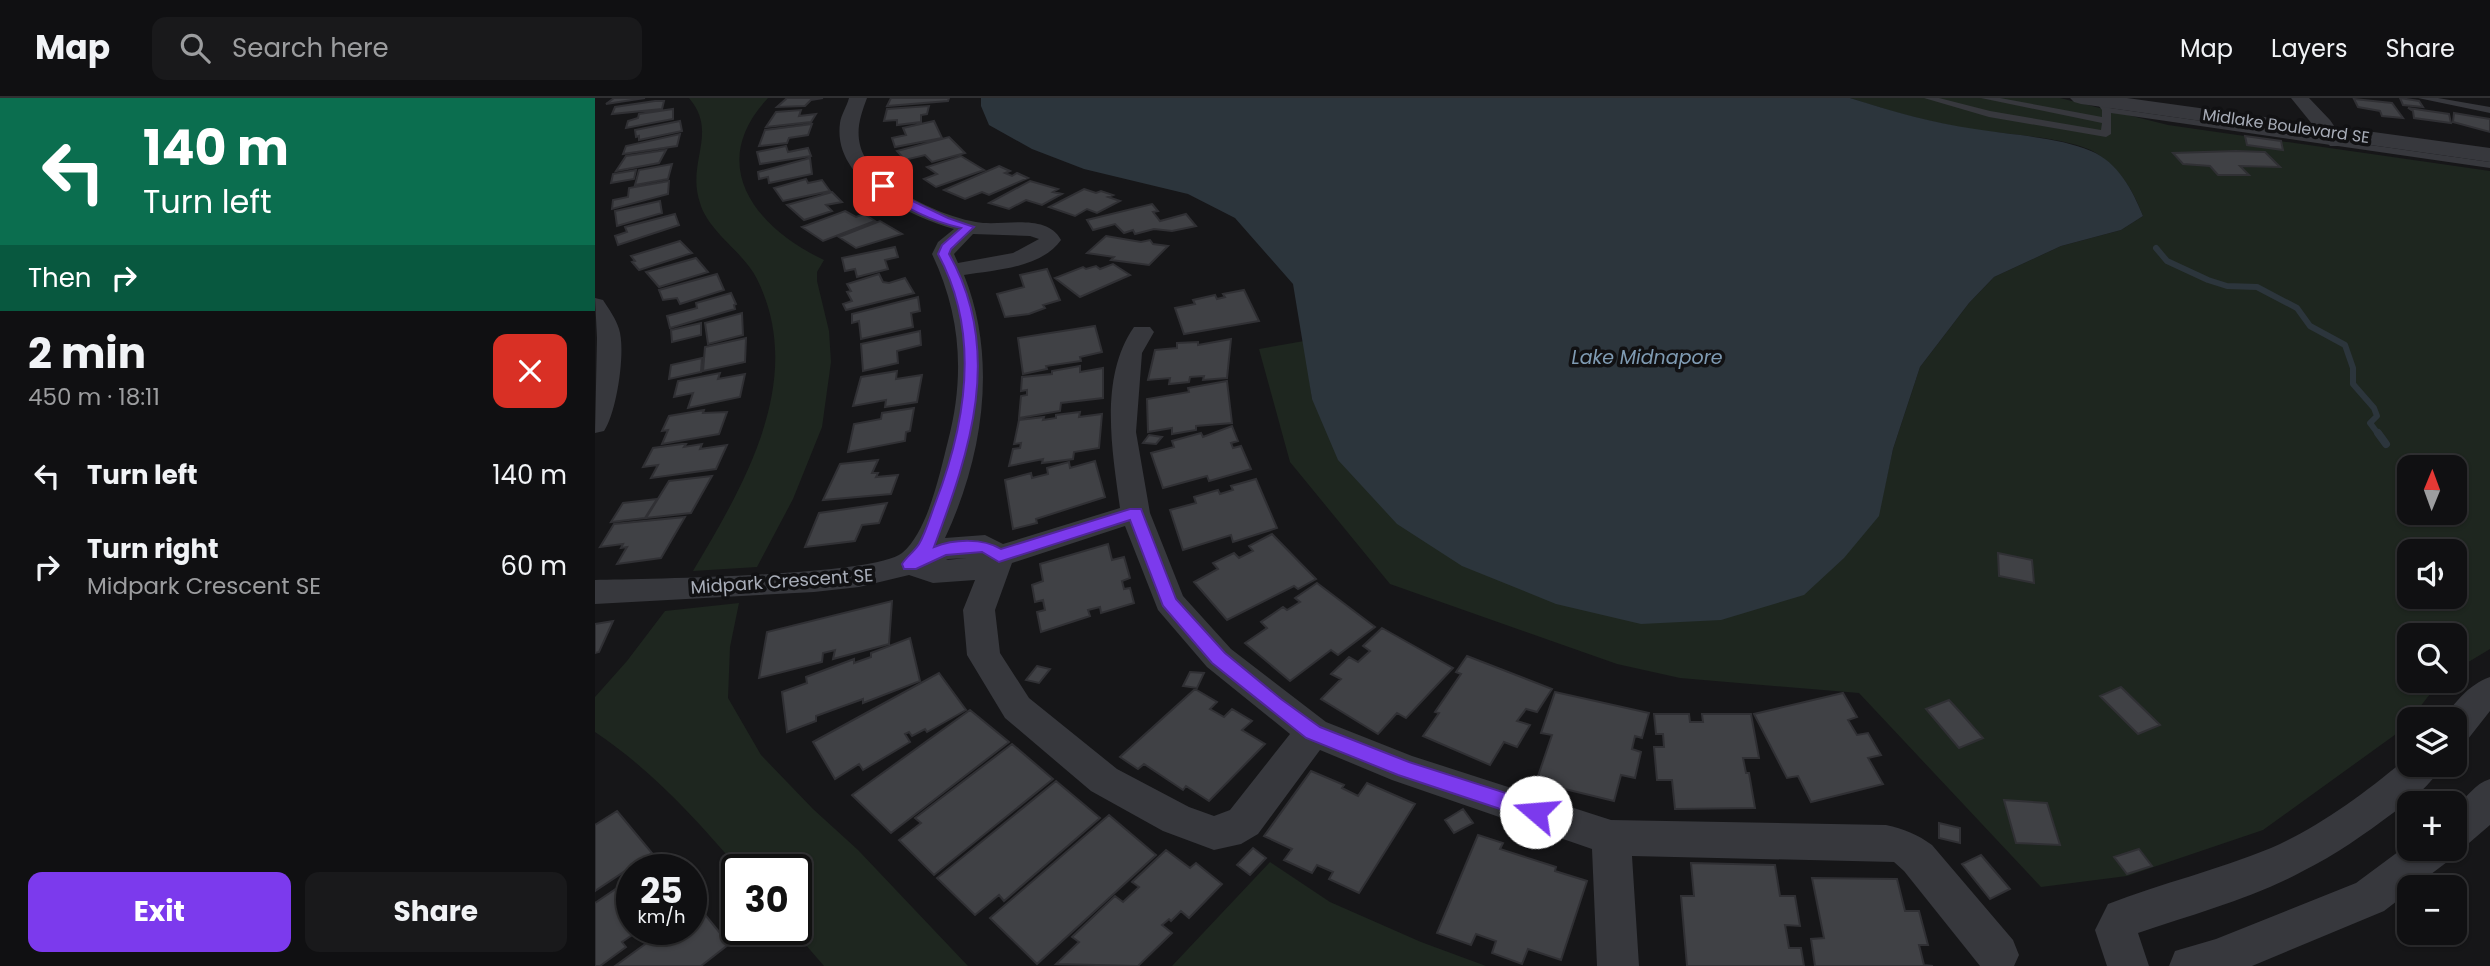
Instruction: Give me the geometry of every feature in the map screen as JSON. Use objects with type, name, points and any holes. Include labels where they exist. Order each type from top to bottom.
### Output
[{"type":"street","points":[[858,98],[851,111],[849,145],[865,173],[900,200],[944,220],[969,227],[994,231],[1037,230],[1047,233],[1050,240],[1044,249],[1027,256],[953,271]]},
{"type":"street","name":"Midlake Boulevard SE","points":[[2129,98],[2329,132],[2490,155]]},
{"type":"street","points":[[2299,98],[2329,132]]},
{"type":"street","name":"Midlake Boulevard SE","points":[[2099,106],[2490,148]]},
{"type":"street","points":[[969,227],[946,247],[943,254],[953,271],[967,316],[972,351],[968,418],[950,484],[926,547],[910,564],[933,572],[966,571],[999,556],[1135,513]]},
{"type":"street","points":[[595,305],[609,332],[609,352],[597,416]]},
{"type":"street","points":[[1142,332],[1130,353],[1123,432],[1135,513],[1169,602],[1191,629],[1228,666],[1313,732],[1405,769],[1611,838],[1886,843],[1904,847],[1918,858],[1998,955]]},
{"type":"street","points":[[999,556],[979,610],[984,655],[1017,708],[1104,780],[1176,819],[1214,833],[1227,832],[1244,822],[1313,732]]},
{"type":"street","name":"Midpark Crescent SE","points":[[595,592],[731,586],[870,575],[910,564]]},
{"type":"street","points":[[2467,714],[2490,691]]},
{"type":"street","points":[[2128,966],[2116,930],[2123,918],[2238,880],[2289,859],[2357,818],[2411,777]]},
{"type":"street","points":[[2467,821],[2479,811],[2490,795]]},
{"type":"street","points":[[1611,838],[1618,966]]},
{"type":"street","points":[[2190,966],[2227,956],[2371,897],[2418,861]]},
{"type":"lane","points":[[1930,98],[1989,114],[2106,134],[2099,106],[1986,98]]},
{"type":"lane","points":[[2423,98],[2490,110]]},
{"type":"lane","points":[[2329,132],[2490,165]]},
{"type":"shaded area","points":[[689,98],[768,98],[750,123],[741,147],[740,170],[747,192],[760,212],[778,231],[799,247],[824,260],[817,272],[817,281],[829,331],[831,362],[822,427],[793,499],[757,567],[693,571],[732,503],[763,431],[772,393],[775,355],[771,317],[757,279],[711,224],[700,203],[697,174],[701,123],[698,111]]},
{"type":"shaded area","points":[[1850,98],[2060,98],[2168,125],[2490,171],[2490,649],[2467,663],[2467,623],[2397,623],[2397,693],[2431,693],[2420,707],[2397,707],[2397,733],[2263,830],[2127,876],[2041,887],[1859,693],[1680,678],[1617,664],[1390,584],[1290,462],[1259,349],[1304,341],[1312,399],[1878,516],[1893,449],[1920,367],[1969,303],[1994,277],[2061,246],[2121,230],[2143,216],[2135,197],[2119,173],[2105,159],[2085,148],[2070,143],[1970,129],[1909,116]]},
{"type":"shaded area","points":[[739,603],[730,647],[728,698],[761,755],[813,809],[858,850],[968,966],[824,966],[806,945],[812,945],[812,854],[726,854],[654,779],[595,732],[595,697],[665,611]]},
{"type":"shaded area","points":[[1270,862],[1330,902],[1421,942],[1486,966],[1172,966]]},
{"type":"water","name":"Lake Midnapore","points":[[981,98],[1850,98],[1944,123],[2050,139],[2091,151],[2117,170],[2143,216],[2121,230],[2061,246],[1994,277],[1969,303],[1920,367],[1893,449],[1879,516],[1844,558],[1804,595],[1721,620],[1641,624],[1556,604],[1462,566],[1397,524],[1338,460],[1312,399],[1293,284],[1235,218],[1188,194],[1084,169],[1032,149],[989,125],[981,106]]},
{"type":"building","points":[[614,98],[645,98],[606,104]]},
{"type":"building","points":[[787,98],[823,98],[811,100],[805,106],[777,107]]},
{"type":"building","points":[[891,98],[949,98],[948,101],[887,106]]},
{"type":"building","points":[[2400,98],[2419,101],[2423,107],[2403,105]]},
{"type":"building","points":[[2354,99],[2392,103],[2403,118],[2382,116],[2380,111],[2358,107]]},
{"type":"building","points":[[664,101],[662,109],[612,114],[615,107]]},
{"type":"building","points":[[929,106],[927,114],[921,115],[921,122],[897,125],[897,120],[884,121],[887,109]]},
{"type":"building","points":[[2408,108],[2449,114],[2451,123],[2414,118],[2413,111]]},
{"type":"building","points":[[673,109],[673,119],[626,128],[628,121],[638,118],[639,114]]},
{"type":"building","points":[[801,110],[799,116],[816,114],[811,122],[766,127],[776,112]]},
{"type":"building","points":[[2454,113],[2490,119],[2490,132],[2453,122]]},
{"type":"building","points":[[680,121],[682,131],[639,140],[639,136],[636,137],[635,130]]},
{"type":"building","points":[[934,121],[942,138],[895,147],[892,138],[906,135],[903,128]]},
{"type":"building","points":[[812,124],[808,135],[789,138],[787,143],[759,146],[765,130]]},
{"type":"building","points":[[680,134],[677,146],[623,154],[626,146]]},
{"type":"building","points":[[2245,136],[2281,141],[2283,150],[2247,145]]},
{"type":"building","points":[[949,137],[965,153],[932,162],[925,155],[905,160],[897,151]]},
{"type":"building","points":[[786,146],[788,152],[808,148],[811,156],[760,164],[757,152]]},
{"type":"building","points":[[666,150],[659,163],[616,171],[626,156]]},
{"type":"building","points":[[2265,152],[2280,167],[2240,166],[2249,175],[2218,175],[2210,166],[2183,164],[2173,153]]},
{"type":"building","points":[[961,156],[984,170],[936,187],[924,179],[937,174],[927,167]]},
{"type":"building","points":[[810,158],[812,174],[769,183],[768,177],[759,179],[758,172]]},
{"type":"building","points":[[672,164],[668,179],[635,185],[639,170]]},
{"type":"building","points":[[999,166],[1010,171],[1005,173],[1012,176],[1017,173],[1028,178],[989,195],[982,192],[965,199],[944,190]]},
{"type":"building","points":[[636,170],[634,179],[611,183],[613,174]]},
{"type":"building","points":[[806,179],[808,183],[822,180],[830,191],[783,201],[774,188]]},
{"type":"building","points":[[669,181],[668,194],[612,209],[613,200],[628,197],[629,188]]},
{"type":"building","points":[[1030,181],[1058,189],[1053,192],[1062,194],[1042,205],[1026,200],[1009,209],[989,203]]},
{"type":"building","points":[[1084,189],[1113,195],[1108,197],[1120,201],[1097,213],[1087,209],[1075,216],[1049,207]]},
{"type":"building","points":[[832,192],[842,202],[826,205],[832,211],[804,220],[787,205]]},
{"type":"building","points":[[660,201],[662,213],[617,226],[615,211]]},
{"type":"building","points":[[1152,204],[1158,211],[1153,212],[1160,221],[1186,214],[1196,226],[1172,231],[1154,229],[1135,234],[1133,230],[1124,233],[1115,224],[1093,230],[1087,220]]},
{"type":"building","points":[[845,211],[856,217],[864,214],[875,221],[823,241],[802,227]]},
{"type":"building","points":[[675,214],[679,225],[618,245],[615,236],[627,232],[625,227]]},
{"type":"building","points":[[880,221],[902,234],[856,248],[839,237]]},
{"type":"building","points":[[1106,236],[1141,242],[1150,240],[1153,244],[1168,246],[1149,265],[1111,260],[1114,257],[1087,253]]},
{"type":"building","points":[[680,241],[692,253],[639,270],[632,262],[635,261],[631,256]]},
{"type":"building","points":[[895,247],[898,257],[885,260],[888,269],[857,277],[855,269],[845,271],[842,258]]},
{"type":"building","points":[[696,258],[708,272],[659,287],[646,272]]},
{"type":"building","points":[[1113,264],[1130,275],[1080,297],[1055,278],[1083,267],[1086,269],[1096,266],[1100,269]]},
{"type":"building","points":[[1047,269],[1060,300],[1043,305],[1045,308],[1029,314],[1005,317],[997,294],[1024,287],[1020,275]]},
{"type":"building","points":[[717,274],[724,290],[680,304],[677,298],[663,300],[659,290]]},
{"type":"building","points":[[879,274],[883,282],[889,283],[905,278],[914,293],[846,310],[843,304],[852,301],[847,292],[851,291],[847,284]]},
{"type":"building","points":[[1244,290],[1259,321],[1184,334],[1175,308],[1195,304],[1193,300],[1215,295],[1217,299],[1225,297],[1223,294]]},
{"type":"building","points":[[731,293],[736,304],[735,309],[670,328],[667,316],[697,308],[696,303]]},
{"type":"building","points":[[918,297],[920,311],[911,313],[913,327],[861,339],[859,321],[852,323],[852,314]]},
{"type":"building","points":[[742,313],[743,335],[708,344],[705,323]]},
{"type":"building","points":[[701,323],[701,335],[672,342],[671,330]]},
{"type":"building","points":[[1095,326],[1102,352],[1080,357],[1081,361],[1046,366],[1047,369],[1023,374],[1018,338]]},
{"type":"building","points":[[920,331],[921,345],[897,351],[898,363],[863,371],[861,344]]},
{"type":"building","points":[[746,338],[745,362],[703,371],[705,347]]},
{"type":"building","points":[[1231,339],[1227,378],[1203,380],[1204,376],[1190,377],[1189,382],[1169,384],[1170,378],[1148,380],[1155,350],[1177,348],[1177,343],[1198,342],[1198,345]]},
{"type":"building","points":[[702,358],[701,372],[669,379],[671,365]]},
{"type":"building","points":[[1080,366],[1080,372],[1103,368],[1103,398],[1061,403],[1060,411],[1019,418],[1021,396],[1027,395],[1027,390],[1021,391],[1022,377],[1052,374],[1052,371]]},
{"type":"building","points":[[897,371],[896,379],[922,375],[917,402],[885,407],[886,400],[853,406],[861,377]]},
{"type":"building","points":[[720,373],[718,379],[745,374],[740,397],[688,408],[693,393],[674,397],[678,381]]},
{"type":"building","points":[[1227,381],[1232,423],[1196,426],[1196,430],[1172,434],[1172,428],[1148,432],[1147,399],[1189,392],[1188,388]]},
{"type":"building","points":[[914,408],[910,431],[906,432],[905,441],[848,452],[854,424],[881,419],[882,413]]},
{"type":"building","points":[[704,410],[703,413],[727,412],[719,434],[662,444],[668,430],[662,431],[669,416]]},
{"type":"building","points":[[1080,412],[1079,417],[1102,414],[1099,448],[1074,452],[1073,459],[1042,463],[1043,459],[1009,466],[1013,449],[1020,448],[1021,443],[1014,444],[1019,420],[1044,417],[1043,420],[1056,418],[1056,415]]},
{"type":"building","points":[[1232,426],[1238,441],[1231,443],[1233,448],[1241,446],[1251,469],[1209,481],[1207,476],[1163,488],[1151,453],[1174,447],[1172,441],[1201,433],[1203,437]]},
{"type":"building","points":[[1149,435],[1162,437],[1156,444],[1143,443]]},
{"type":"building","points":[[686,444],[684,447],[702,444],[700,449],[727,445],[716,469],[651,478],[658,465],[643,467],[653,448]]},
{"type":"building","points":[[878,460],[872,473],[878,473],[876,477],[898,475],[891,494],[823,500],[840,464]]},
{"type":"building","points":[[1095,461],[1105,497],[1036,519],[1037,523],[1013,529],[1005,480],[1031,473],[1032,478],[1048,474],[1047,468],[1069,462],[1070,468]]},
{"type":"building","points":[[712,476],[691,513],[646,518],[669,481]]},
{"type":"building","points":[[1256,479],[1277,528],[1233,542],[1231,535],[1183,550],[1170,510],[1196,503],[1194,497],[1218,490],[1220,494],[1233,490],[1231,486]]},
{"type":"building","points":[[657,499],[645,518],[611,522],[623,503]]},
{"type":"building","points":[[887,503],[879,523],[862,525],[855,541],[805,547],[819,513]]},
{"type":"building","points":[[685,517],[661,558],[617,564],[627,547],[621,548],[623,544],[600,547],[614,524]]},
{"type":"building","points":[[1272,534],[1316,579],[1298,589],[1294,586],[1227,620],[1194,582],[1218,569],[1213,563],[1234,553],[1239,558],[1253,551],[1249,546]]},
{"type":"building","points":[[1108,544],[1112,560],[1124,557],[1130,578],[1122,581],[1124,589],[1130,588],[1134,603],[1101,613],[1100,607],[1088,610],[1090,616],[1041,632],[1037,612],[1045,610],[1043,600],[1035,602],[1032,585],[1043,581],[1040,564]]},
{"type":"building","points":[[1998,553],[2032,560],[2034,583],[1999,576]]},
{"type":"building","points":[[1317,583],[1375,627],[1338,655],[1331,650],[1290,681],[1245,643],[1267,628],[1261,622],[1283,607],[1287,610],[1300,602],[1295,598]]},
{"type":"building","points":[[892,601],[889,644],[833,659],[835,650],[823,653],[822,662],[759,678],[767,632]]},
{"type":"building","points":[[613,621],[599,652],[595,653],[595,624]]},
{"type":"building","points":[[1382,628],[1453,668],[1406,718],[1397,713],[1378,734],[1321,699],[1341,679],[1331,674],[1349,657],[1358,662],[1370,651],[1363,646]]},
{"type":"building","points":[[910,638],[920,681],[863,703],[863,699],[816,716],[816,721],[787,732],[782,692],[807,683],[806,677],[854,659],[854,663],[871,657],[871,653]]},
{"type":"building","points":[[1467,656],[1552,689],[1537,712],[1526,709],[1517,721],[1530,725],[1517,747],[1504,742],[1490,765],[1423,736],[1439,713],[1435,712],[1461,674],[1456,672]]},
{"type":"building","points":[[1037,666],[1050,669],[1039,683],[1026,680]]},
{"type":"building","points":[[1190,672],[1204,673],[1197,688],[1183,686]]},
{"type":"building","points":[[939,673],[966,710],[927,732],[925,729],[912,736],[909,732],[905,734],[910,742],[863,770],[859,764],[835,779],[813,742]]},
{"type":"building","points":[[2121,687],[2160,725],[2138,734],[2100,696]]},
{"type":"building","points":[[1195,689],[1217,702],[1210,709],[1224,717],[1232,709],[1252,721],[1242,730],[1265,744],[1209,801],[1186,786],[1183,790],[1144,764],[1138,769],[1120,757]]},
{"type":"building","points":[[1555,692],[1649,713],[1642,738],[1635,736],[1632,749],[1641,752],[1635,778],[1621,775],[1614,801],[1536,782],[1552,735],[1541,733]]},
{"type":"building","points":[[1843,693],[1857,717],[1848,720],[1857,735],[1868,733],[1881,755],[1868,758],[1883,784],[1811,802],[1798,776],[1787,778],[1754,714]]},
{"type":"building","points":[[1949,700],[1983,738],[1959,748],[1926,709]]},
{"type":"building","points":[[970,710],[1009,742],[891,833],[852,795]]},
{"type":"building","points":[[1654,714],[1689,714],[1690,722],[1703,722],[1702,714],[1751,714],[1759,758],[1743,758],[1746,773],[1749,773],[1755,808],[1675,809],[1672,780],[1657,780],[1654,747],[1664,747],[1663,734],[1656,734]]},
{"type":"building","points":[[1012,744],[1053,779],[934,875],[899,840],[921,823],[915,818]]},
{"type":"building","points":[[1311,771],[1344,785],[1342,788],[1358,796],[1367,783],[1415,804],[1359,893],[1329,879],[1333,872],[1317,865],[1312,873],[1284,860],[1292,849],[1264,836]]},
{"type":"building","points":[[1056,781],[1100,818],[1004,901],[999,895],[975,915],[937,878]]},
{"type":"building","points":[[2004,800],[2047,803],[2060,845],[2016,843]]},
{"type":"building","points":[[1463,809],[1473,823],[1454,833],[1445,820]]},
{"type":"building","points":[[617,811],[652,853],[616,854],[616,877],[595,891],[595,825]]},
{"type":"building","points":[[1109,815],[1156,855],[1037,964],[990,918]]},
{"type":"building","points":[[1939,823],[1960,828],[1960,843],[1939,838]]},
{"type":"building","points":[[1478,835],[1503,843],[1500,849],[1556,867],[1555,871],[1587,881],[1561,960],[1528,949],[1522,964],[1492,953],[1496,941],[1476,934],[1471,945],[1437,933]]},
{"type":"building","points":[[1253,848],[1266,858],[1250,875],[1237,865]]},
{"type":"building","points":[[2139,849],[2152,866],[2127,874],[2114,857]]},
{"type":"building","points":[[1166,850],[1190,868],[1196,863],[1222,884],[1189,918],[1181,911],[1171,921],[1169,919],[1162,925],[1172,933],[1138,966],[1056,964],[1079,942],[1072,937],[1115,896],[1123,902],[1139,887],[1132,882]]},
{"type":"building","points":[[1981,855],[2010,889],[1990,899],[1962,864]]},
{"type":"building","points":[[1691,863],[1775,865],[1780,896],[1795,896],[1800,926],[1785,925],[1789,948],[1801,948],[1804,966],[1687,966],[1681,896],[1694,896]]},
{"type":"building","points":[[1812,878],[1897,879],[1905,911],[1919,911],[1928,945],[1919,945],[1924,965],[1933,966],[1815,966],[1811,939],[1824,938]]},
{"type":"building","points":[[616,889],[616,945],[626,947],[600,966],[595,966],[595,903]]},
{"type":"building","points":[[707,917],[721,934],[721,945],[728,945],[701,966],[615,966],[644,945],[707,945]]},
{"type":"waterway","points":[[2156,248],[2167,261],[2208,280],[2227,286],[2257,287],[2297,308],[2310,326],[2345,345],[2353,368],[2353,384],[2374,408],[2377,416],[2370,423],[2379,435]]},
{"type":"waterway","points":[[2378,433],[2386,444]]},
{"type":"route","points":[[883,186],[900,200],[944,220],[969,227],[946,247],[943,254],[953,271],[967,316],[972,351],[968,418],[950,484],[926,547],[910,564],[943,549],[985,547],[999,556],[1135,513],[1169,602],[1219,658],[1275,705],[1313,732],[1405,769],[1536,812]]}]
